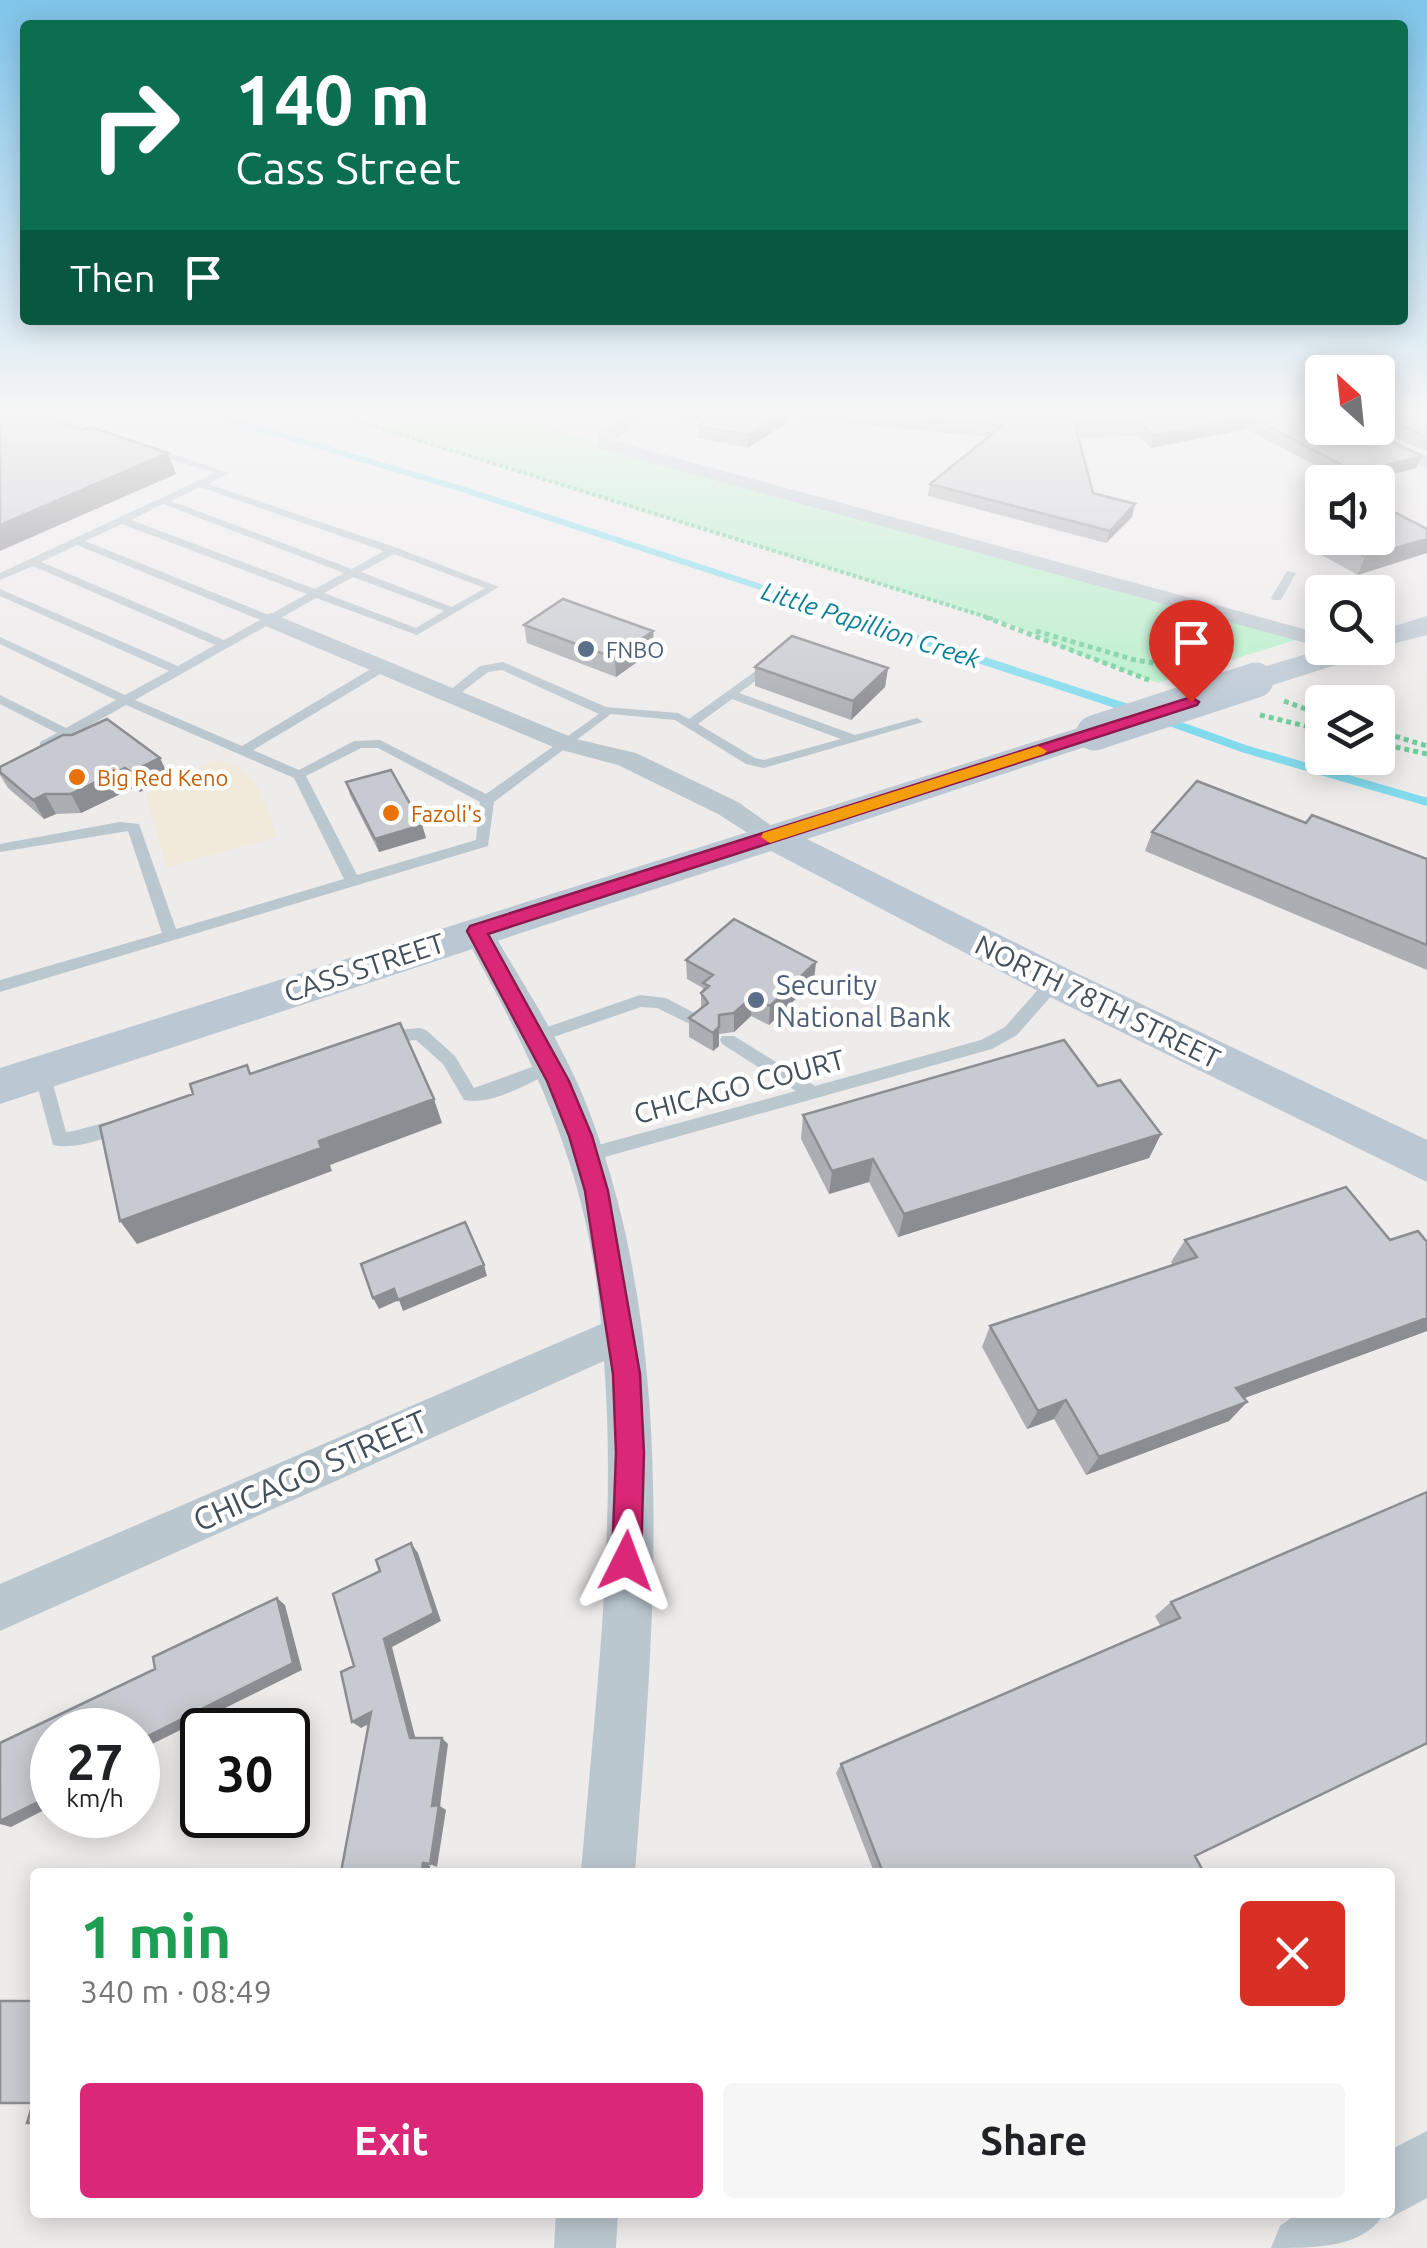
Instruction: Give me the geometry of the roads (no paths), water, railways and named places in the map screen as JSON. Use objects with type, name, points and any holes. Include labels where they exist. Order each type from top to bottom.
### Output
[{"type":"main road","points":[[1395,635],[1427,624]]},
{"type":"main road","name":"CASS STREET","points":[[21,1080],[1305,664]]},
{"type":"main road","name":"NORTH 78TH STREET","points":[[772,836],[1055,981],[1427,1162]]},
{"type":"street","points":[[866,516],[1305,636]]},
{"type":"street","points":[[271,620],[567,744],[592,766],[680,810],[772,836]]},
{"type":"street","points":[[477,931],[543,1051],[587,1156],[604,1228],[621,1336],[629,1414],[630,1484],[608,1868]]},
{"type":"street","name":"CHICAGO STREET","points":[[0,1608],[536,1369],[621,1336]]},
{"type":"street","points":[[1395,2184],[1427,2162]]},
{"type":"street","points":[[585,2248],[587,2218]]},
{"type":"street","points":[[1302,2248],[1344,2218]]},
{"type":"lane","points":[[0,577],[131,516]]},
{"type":"lane","points":[[203,516],[453,611]]},
{"type":"lane","points":[[122,520],[417,632],[494,587],[293,516]]},
{"type":"lane","points":[[76,542],[271,620]]},
{"type":"lane","points":[[33,751],[393,550]]},
{"type":"lane","points":[[33,562],[226,646]]},
{"type":"lane","points":[[0,564],[16,570]]},
{"type":"lane","points":[[1277,598],[1291,573]]},
{"type":"lane","points":[[0,592],[180,671]]},
{"type":"lane","points":[[0,640],[125,700],[299,775],[353,882]]},
{"type":"lane","points":[[450,695],[484,669],[502,666],[604,710],[678,717],[751,761],[764,764],[918,722]]},
{"type":"lane","points":[[690,724],[768,666]]},
{"type":"lane","points":[[243,751],[383,667]]},
{"type":"lane","points":[[730,694],[854,739]]},
{"type":"lane","points":[[0,699],[66,733]]},
{"type":"lane","points":[[487,800],[605,715],[604,710]]},
{"type":"lane","points":[[299,775],[358,744],[380,744],[487,800]]},
{"type":"lane","points":[[0,986],[484,843],[487,800]]},
{"type":"lane","points":[[4,843],[134,827],[171,936]]},
{"type":"lane","name":"CHICAGO COURT","points":[[587,1156],[995,1042],[1055,981]]},
{"type":"lane","points":[[370,1041],[388,1035],[420,1034],[450,1060],[470,1096],[488,1092],[543,1051],[640,1001],[660,1002],[696,1020]]},
{"type":"lane","points":[[728,1040],[815,1094]]},
{"type":"lane","points":[[21,1080],[58,1140],[85,1137],[138,1119]]},
{"type":"waterway","name":"Little Papillion Creek","points":[[544,516],[858,619]]},
{"type":"waterway","name":"Little Papillion Creek","points":[[850,617],[1134,710]]},
{"type":"waterway","name":"Little Papillion Creek","points":[[1164,720],[1245,749],[1427,802]]},
{"type":"place","name":"FNBO","points":[[586,649]]},
{"type":"place","name":"Big Red Keno","points":[[77,777]]},
{"type":"place","name":"Fazoli's","points":[[391,813]]},
{"type":"place","name":"Security National Bank","points":[[756,1000]]}]
